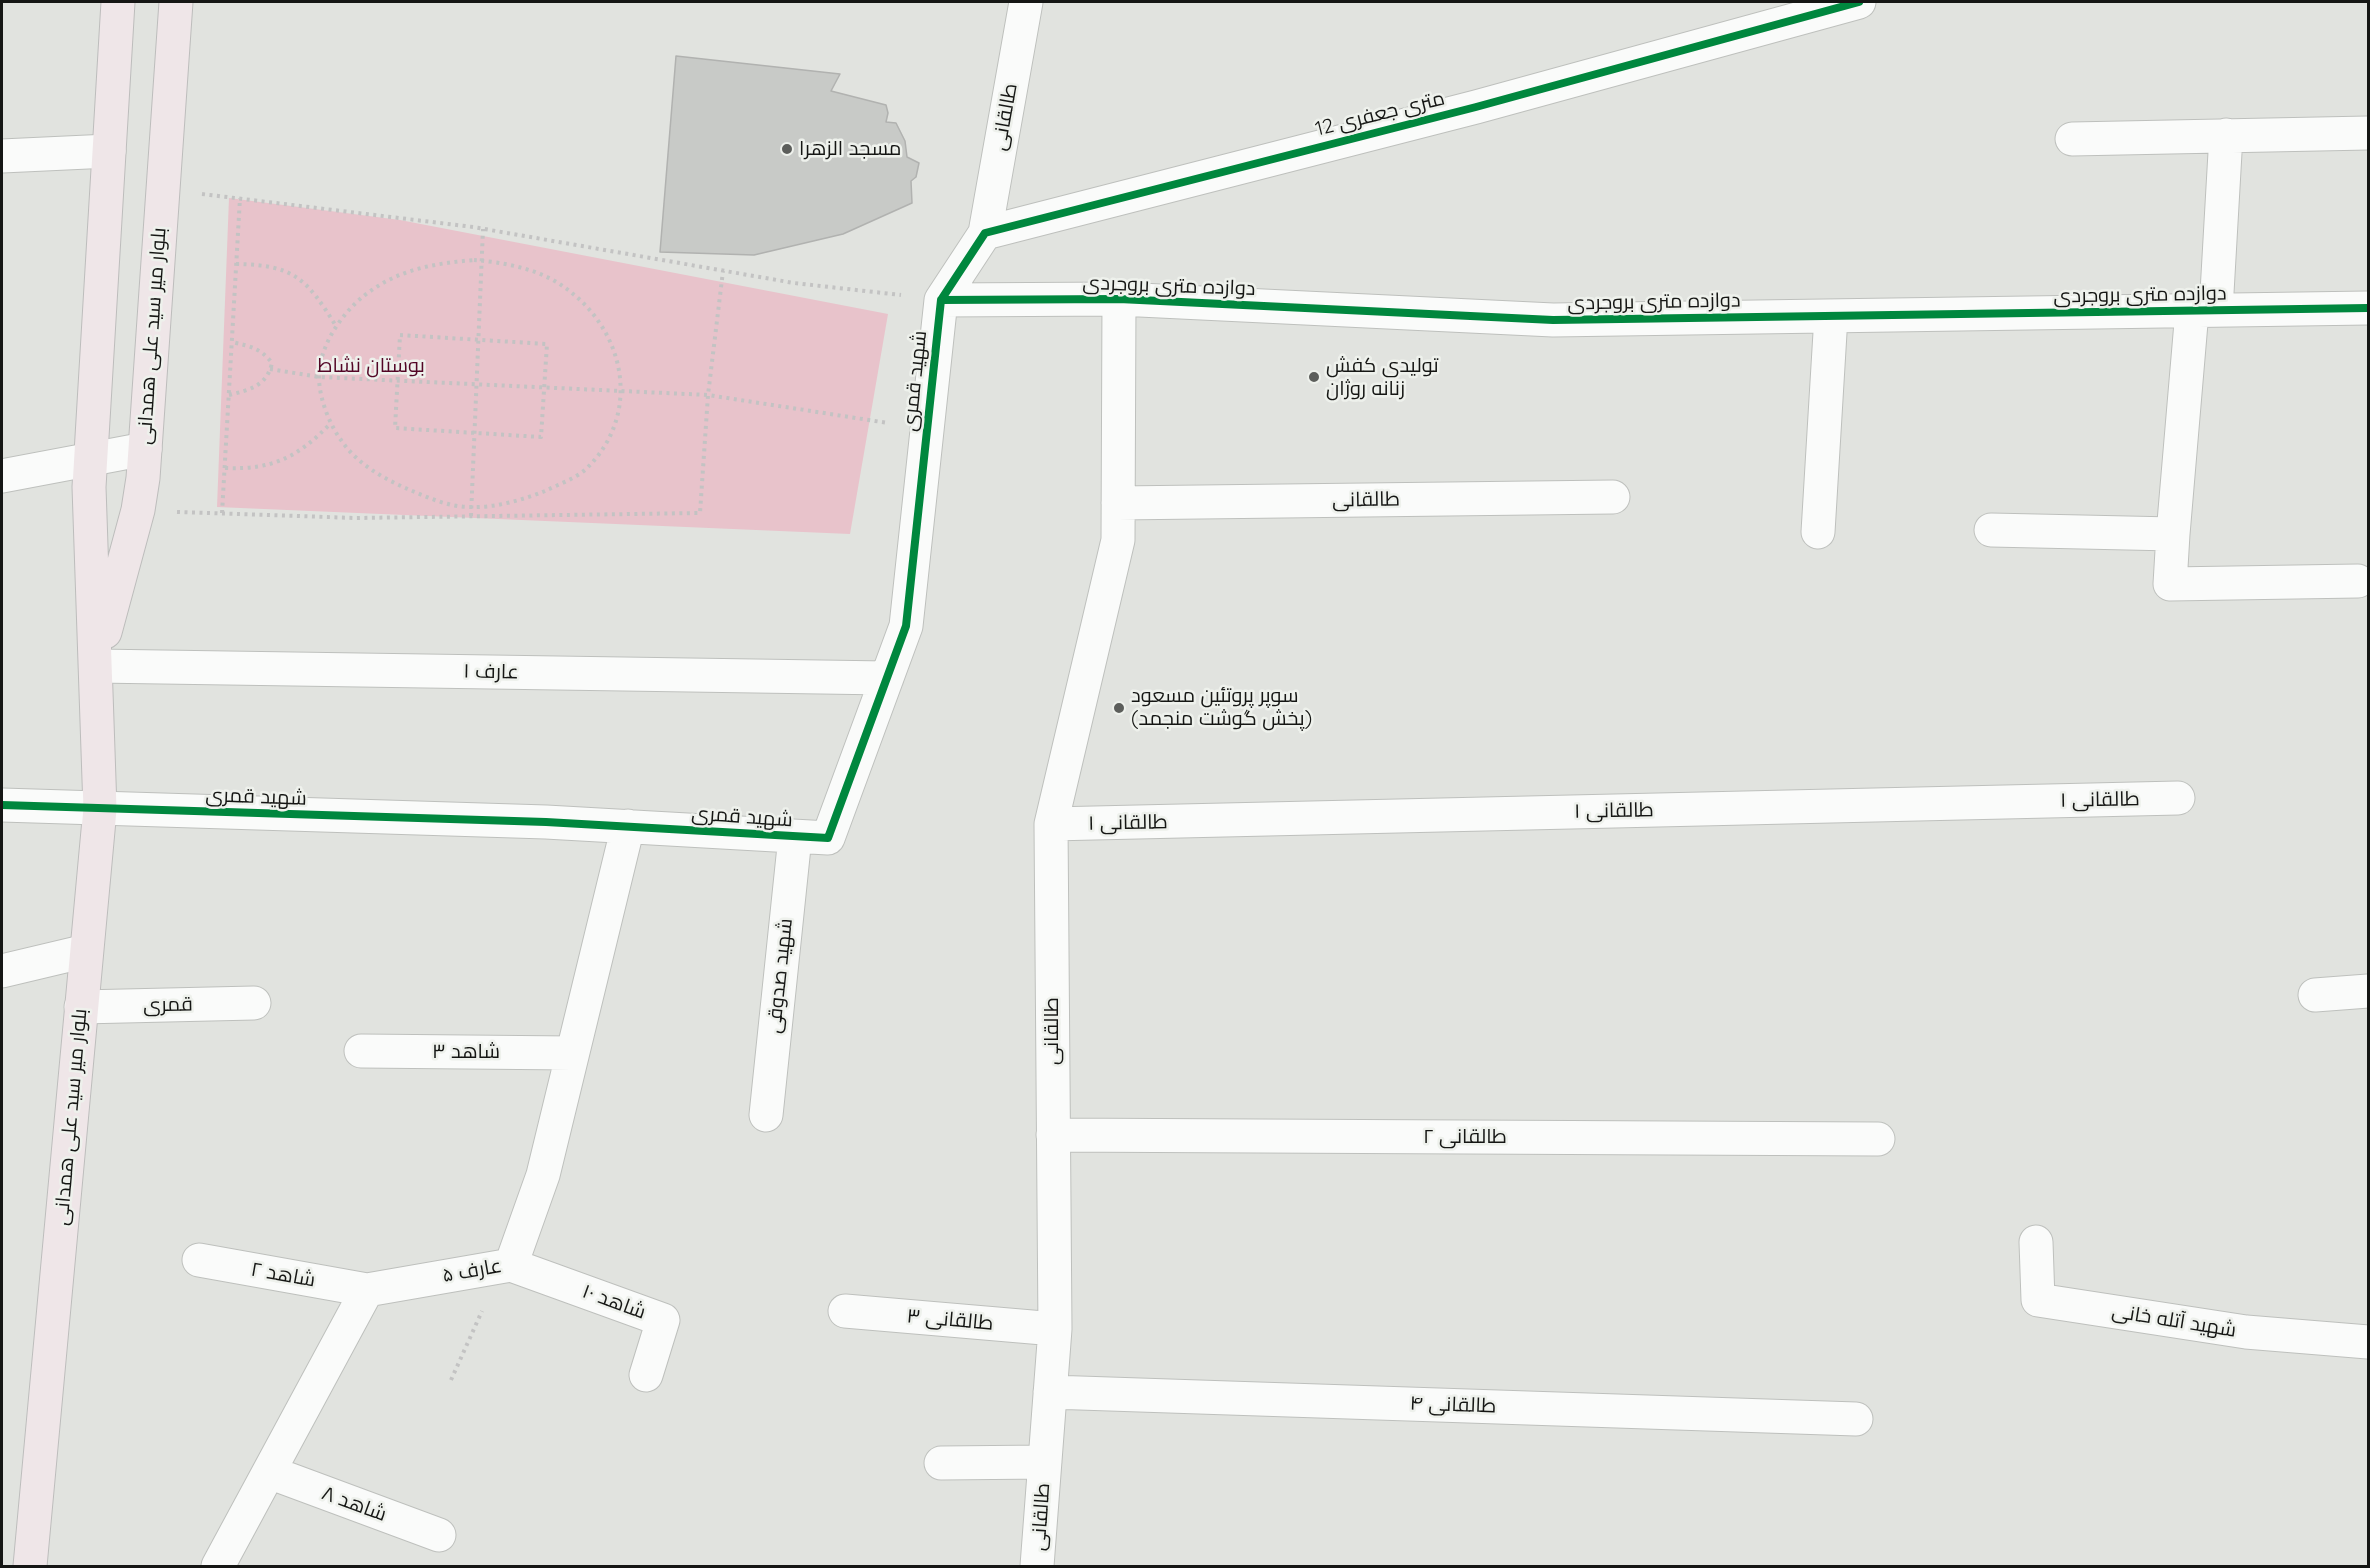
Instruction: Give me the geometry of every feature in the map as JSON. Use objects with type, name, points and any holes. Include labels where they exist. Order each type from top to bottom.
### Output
[{"type":"main road","name":"بلوار میر سید علی همدانی","points":[[30,1566],[100,809],[89,487],[118,2]]},
{"type":"main road","name":"بلوار میر سید علی همدانی","points":[[96,666],[138,510],[145,449],[176,2]]},
{"type":"street","name":"طالقانی","points":[[985,233],[1026,2]]},
{"type":"street","name":"12 متری جعفری","points":[[985,233],[1476,106],[1841,4]]},
{"type":"street","points":[[2072,139],[2368,133]]},
{"type":"street","points":[[2226,135],[2173,534],[2170,584],[2358,581]]},
{"type":"street","points":[[2,156],[110,151]]},
{"type":"street","points":[[941,300],[985,233]]},
{"type":"street","name":"طالقانی","points":[[1037,1566],[1055,1329],[1051,824],[1118,540],[1119,299]]},
{"type":"street","name":"دوازده متری بروجردی","points":[[941,300],[1119,299],[1553,320],[2368,308]]},
{"type":"street","name":"شهید قمری","points":[[2,805],[628,826],[828,838],[906,626],[941,300]]},
{"type":"street","points":[[1818,532],[1831,316]]},
{"type":"street","points":[[2,476],[145,449]]},
{"type":"street","name":"طالقانی","points":[[1118,503],[1613,497]]},
{"type":"street","points":[[1991,530],[2173,534]]},
{"type":"street","name":"عارف ۱","points":[[96,666],[887,678]]},
{"type":"street","name":"طالقانی ۱","points":[[1051,824],[2178,798]]},
{"type":"street","name":"عارف ۵","points":[[367,1290],[506,1265],[543,1175],[628,826]]},
{"type":"street","name":"شهید صدوقی","points":[[766,1115],[795,837]]},
{"type":"street","points":[[2,971],[86,951]]},
{"type":"street","points":[[2316,994],[2368,991]]},
{"type":"street","name":"قمری","points":[[81,1007],[254,1003]]},
{"type":"street","name":"شاهد ۳","points":[[361,1051],[572,1053]]},
{"type":"street","name":"طالقانی ۲","points":[[1053,1136],[1878,1139]]},
{"type":"street","name":"شهید آتله خانی","points":[[2037,1242],[2038,1300],[2246,1332],[2368,1342]]},
{"type":"street","name":"شاهد ۲","points":[[199,1260],[367,1290]]},
{"type":"street","name":"شاهد ۱۰","points":[[506,1265],[663,1320],[646,1375]]},
{"type":"street","points":[[218,1566],[367,1290]]},
{"type":"street","name":"طالقانی ۳","points":[[845,1311],[1055,1329]]},
{"type":"street","name":"طالقانی ۴","points":[[1050,1392],[1856,1419]]},
{"type":"street","points":[[941,1463],[1045,1462]]},
{"type":"street","name":"شاهد ۸","points":[[269,1472],[439,1535]]},
{"type":"path","points":[[162,189],[483,230],[794,283],[941,300]]},
{"type":"path","points":[[222,513],[240,198]]},
{"type":"path","points":[[471,516],[483,230]]},
{"type":"path","points":[[482,261],[498,262],[534,273],[562,285],[579,299],[596,319],[611,344],[619,365],[622,391],[621,404],[608,440],[583,471],[526,499],[471,508],[450,505],[395,483],[371,469],[354,455],[340,440],[331,423],[325,408],[319,377],[324,352],[336,326],[351,308],[374,288],[400,274],[436,263],[482,261]]},
{"type":"path","points":[[236,264],[276,267],[294,276],[307,285],[336,326]]},
{"type":"path","points":[[138,510],[356,518],[700,513],[708,395],[723,271]]},
{"type":"path","points":[[400,335],[547,344],[542,437],[395,428],[398,381],[400,335]]},
{"type":"path","points":[[229,395],[253,388],[263,382],[272,363],[261,351],[232,342]]},
{"type":"path","points":[[270,369],[319,377],[708,395],[927,430]]},
{"type":"path","points":[[225,468],[247,469],[270,465],[292,456],[308,445],[331,423]]},
{"type":"path","points":[[451,1380],[506,1265]]},
{"type":"green space","name":"بوستان نشاط","points":[[229,198],[400,220],[888,314],[850,534],[217,507]]},
{"type":"building","name":"مسجد الزهرا","points":[[676,56],[840,74],[831,91],[886,105],[888,113],[886,122],[896,123],[905,141],[907,157],[919,163],[916,177],[911,181],[912,203],[843,234],[754,255],[660,252]]},
{"type":"cycle path","points":[[2,805],[546,822],[828,838],[906,626],[941,300],[985,233],[1476,107],[1859,2]]},
{"type":"cycle path","points":[[941,300],[1119,299],[1553,320],[2368,308]]},
{"type":"place","name":"مسجد الزهرا","points":[[787,149]]},
{"type":"place","name":"تولیدی کفش زنانه روژان","points":[[1314,377]]},
{"type":"place","name":"سوپر پروتئین مسعود (پخش گوشت منجمد)","points":[[1119,708]]}]
